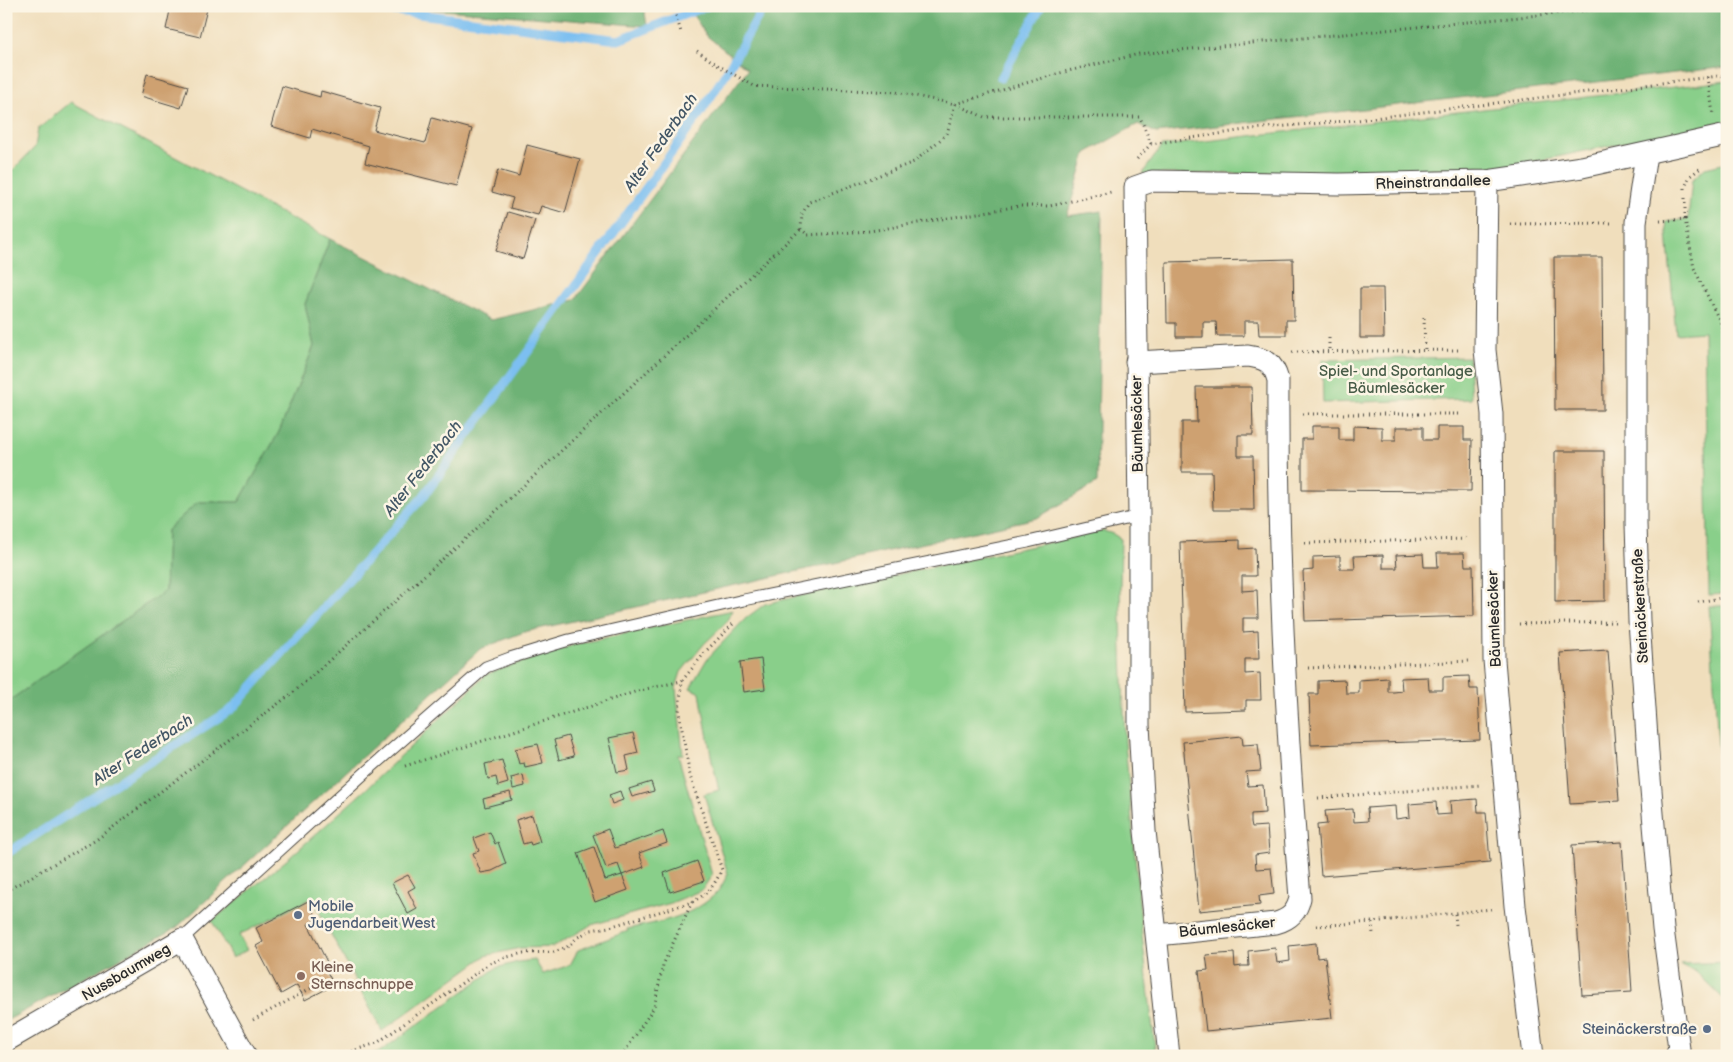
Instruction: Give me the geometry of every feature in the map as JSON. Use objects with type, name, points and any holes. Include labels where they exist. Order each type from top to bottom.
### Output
[{"type":"street","name":"Rheinstrandallee","points":[[1135,187],[1152,181],[1339,184],[1487,181],[1582,167],[1722,136]]},
{"type":"street","name":"Steinäckerstraße","points":[[1646,154],[1636,222],[1636,524],[1639,621],[1663,929],[1679,1048],[1676,1056]]},
{"type":"street","name":"Bäumlesäcker","points":[[1487,181],[1485,350],[1492,414],[1494,660],[1515,906],[1533,1056]]},
{"type":"street","name":"Bäumlesäcker","points":[[1135,187],[1139,725],[1145,831],[1169,1056]]},
{"type":"street","name":"Bäumlesäcker","points":[[1136,362],[1248,356],[1260,358],[1268,362],[1274,369],[1278,380],[1279,543],[1292,800],[1300,898],[1298,908],[1293,915],[1286,920],[1276,923],[1157,935]]},
{"type":"street","name":"Nussbaumweg","points":[[6,1041],[182,939],[246,1056]]},
{"type":"lane","points":[[182,939],[367,771],[486,667],[569,640],[744,600],[1028,542],[1138,516]]},
{"type":"path","points":[[673,6],[681,32]]},
{"type":"path","points":[[955,104],[1060,73],[1139,54],[1632,6]]},
{"type":"path","points":[[697,51],[754,86],[896,92],[955,104],[984,117],[1140,117],[1151,144],[1252,128],[1357,120],[1727,75]]},
{"type":"path","points":[[1708,77],[1722,136]]},
{"type":"path","points":[[6,891],[96,840],[295,692],[492,514],[801,229],[802,214],[809,202],[914,162],[947,134],[955,104]]},
{"type":"path","points":[[1705,164],[1689,177],[1685,188],[1685,218],[1694,268],[1722,326],[1726,341],[1727,413]]},
{"type":"path","points":[[801,229],[808,235],[870,231],[1020,206],[1050,206],[1135,187]]},
{"type":"path","points":[[1486,224],[1636,222],[1685,218]]},
{"type":"path","points":[[1424,318],[1425,350]]},
{"type":"path","points":[[1329,338],[1329,352]]},
{"type":"path","points":[[1268,362],[1289,352],[1485,350]]},
{"type":"path","points":[[1278,414],[1492,414]]},
{"type":"path","points":[[1279,543],[1492,539]]},
{"type":"path","points":[[1698,602],[1727,597]]},
{"type":"path","points":[[338,1056],[377,1043],[489,964],[503,958],[524,953],[554,952],[567,947],[578,937],[591,930],[609,927],[692,902],[702,896],[716,883],[722,870],[690,776],[679,712],[682,681],[723,633],[744,614],[744,600]]},
{"type":"path","points":[[1493,625],[1639,621]]},
{"type":"path","points":[[1285,669],[1494,660]]},
{"type":"path","points":[[367,771],[387,772],[641,690],[682,681]]},
{"type":"path","points":[[1292,800],[1504,784]]},
{"type":"path","points":[[622,1056],[654,1007],[663,965],[692,902]]},
{"type":"path","points":[[1293,915],[1313,926],[1455,914],[1515,906]]},
{"type":"path","points":[[1455,914],[1456,925]]},
{"type":"path","points":[[1372,922],[1373,934]]},
{"type":"path","points":[[233,1031],[317,985],[313,977]]},
{"type":"green space","points":[[392,6],[644,6],[647,26]]},
{"type":"green space","points":[[687,6],[1727,6],[1727,67],[1156,133],[1138,124],[1086,153],[1067,216],[1102,211],[1097,483],[1037,518],[524,632],[480,649],[176,928],[6,1021],[6,703],[165,591],[167,530],[198,502],[239,502],[279,432],[314,346],[305,304],[330,239],[491,320],[575,300],[748,69],[707,36]]},
{"type":"green space","points":[[1727,81],[1727,121],[1509,167],[1338,173],[1142,174],[1162,146]]},
{"type":"green space","points":[[71,102],[330,239],[305,304],[314,346],[279,432],[239,502],[198,502],[167,530],[165,591],[6,703],[6,173],[13,170],[35,147],[38,129]]},
{"type":"green space","points":[[1727,163],[1727,881],[1709,606],[1726,606],[1726,594],[1709,595],[1704,332],[1676,334],[1666,222],[1688,219],[1692,180],[1705,168]]},
{"type":"green space","name":"Spiel- und Sportanlage Bäumlesäcker","points":[[1469,357],[1471,399],[1323,403],[1322,360]]},
{"type":"green space","points":[[1104,531],[1121,539],[1120,589],[1125,742],[1142,935],[1156,1056],[365,1056],[381,1051],[496,968],[535,960],[543,974],[570,965],[578,950],[628,931],[627,929],[664,921],[688,913],[709,900],[718,891],[728,874],[704,794],[719,790],[700,693],[690,688],[707,659],[746,618],[765,604]]},
{"type":"green space","points":[[733,610],[727,622],[704,644],[681,672],[676,688],[683,754],[678,755],[712,875],[702,890],[671,903],[591,925],[553,947],[520,948],[485,956],[382,1031],[312,898],[239,935],[247,950],[232,958],[212,921],[289,858],[364,791],[487,674],[573,645]]},
{"type":"green space","points":[[1727,962],[1727,1002],[1696,972],[1680,964]]},
{"type":"building","points":[[171,6],[194,6],[207,9],[200,37],[166,29]]},
{"type":"building","points":[[147,74],[188,86],[181,108],[141,96]]},
{"type":"building","points":[[282,86],[320,97],[321,91],[380,108],[374,130],[425,143],[432,118],[472,129],[456,186],[365,163],[369,146],[312,129],[310,138],[271,126]]},
{"type":"building","points":[[527,145],[580,159],[565,213],[541,206],[538,215],[510,208],[513,198],[492,192],[498,170],[519,176]]},
{"type":"building","points":[[508,212],[535,220],[523,259],[496,251]]},
{"type":"building","points":[[1554,257],[1602,257],[1603,410],[1555,410]]},
{"type":"building","points":[[1293,259],[1294,320],[1286,320],[1286,335],[1259,335],[1258,321],[1244,321],[1244,336],[1217,336],[1216,322],[1203,322],[1203,337],[1176,337],[1176,323],[1167,323],[1166,262]]},
{"type":"building","points":[[1360,288],[1383,288],[1384,338],[1360,338]]},
{"type":"building","points":[[1196,387],[1252,387],[1253,435],[1238,435],[1238,456],[1253,456],[1254,510],[1213,510],[1212,472],[1182,472],[1182,422],[1197,422]]},
{"type":"building","points":[[1312,426],[1339,426],[1339,440],[1353,440],[1353,426],[1382,427],[1382,440],[1396,440],[1396,427],[1423,427],[1423,440],[1437,440],[1437,427],[1464,427],[1464,440],[1472,440],[1471,491],[1302,490],[1302,439],[1312,439]]},
{"type":"building","points":[[1555,451],[1604,451],[1605,601],[1555,602]]},
{"type":"building","points":[[1240,540],[1240,549],[1255,548],[1256,576],[1242,576],[1242,591],[1257,590],[1258,618],[1243,618],[1243,632],[1258,631],[1259,659],[1245,659],[1245,674],[1260,673],[1261,700],[1246,700],[1246,710],[1185,712],[1180,542]]},
{"type":"building","points":[[1437,553],[1464,553],[1465,566],[1473,566],[1474,616],[1305,621],[1303,571],[1313,570],[1313,557],[1340,556],[1340,569],[1355,569],[1354,556],[1383,555],[1383,568],[1397,568],[1396,555],[1423,554],[1424,567],[1438,567]]},
{"type":"building","points":[[1608,650],[1619,801],[1570,804],[1560,653]]},
{"type":"building","points":[[761,659],[765,689],[744,692],[740,662]]},
{"type":"building","points":[[1469,676],[1470,689],[1478,689],[1480,740],[1311,745],[1309,694],[1318,694],[1318,681],[1345,680],[1346,693],[1359,693],[1359,680],[1388,678],[1388,692],[1394,692],[1402,691],[1401,678],[1428,677],[1429,690],[1443,690],[1443,677]]},
{"type":"building","points":[[633,733],[638,753],[626,756],[629,770],[617,772],[609,738]]},
{"type":"building","points":[[568,736],[574,756],[559,760],[554,740]]},
{"type":"building","points":[[1242,736],[1243,745],[1258,744],[1261,771],[1246,772],[1248,786],[1263,785],[1265,813],[1251,814],[1251,822],[1252,827],[1267,826],[1269,853],[1255,855],[1256,869],[1271,868],[1274,894],[1259,896],[1260,905],[1199,911],[1183,742]]},
{"type":"building","points":[[538,744],[543,763],[525,767],[524,763],[519,764],[515,749]]},
{"type":"building","points":[[502,760],[508,783],[498,786],[496,777],[488,779],[485,764]]},
{"type":"building","points":[[523,775],[525,786],[513,789],[511,778]]},
{"type":"building","points":[[651,782],[654,791],[632,797],[629,789]]},
{"type":"building","points":[[620,791],[623,800],[612,804],[609,795]]},
{"type":"building","points":[[510,792],[512,800],[485,807],[483,799]]},
{"type":"building","points":[[1477,799],[1478,812],[1486,812],[1490,862],[1321,876],[1317,825],[1327,824],[1325,811],[1353,809],[1354,822],[1368,821],[1367,808],[1395,806],[1396,819],[1410,817],[1409,804],[1436,802],[1437,815],[1451,814],[1450,801]]},
{"type":"building","points":[[532,815],[540,842],[531,845],[530,842],[523,844],[516,820]]},
{"type":"building","points":[[608,829],[615,848],[663,831],[667,843],[639,853],[644,867],[622,875],[618,864],[606,868],[593,835]]},
{"type":"building","points":[[490,832],[495,844],[498,842],[506,864],[492,871],[481,873],[473,853],[479,851],[474,838]]},
{"type":"building","points":[[1622,842],[1632,992],[1582,995],[1572,845]]},
{"type":"building","points":[[594,847],[605,880],[622,875],[628,890],[595,902],[578,853]]},
{"type":"building","points":[[697,861],[704,881],[670,892],[664,873]]},
{"type":"building","points":[[408,875],[415,887],[408,891],[417,909],[408,914],[392,883]]},
{"type":"building","points":[[308,901],[317,919],[308,924],[330,968],[326,970],[334,985],[305,1000],[297,985],[281,994],[256,946],[263,942],[256,928]]},
{"type":"building","points":[[1316,943],[1317,958],[1325,957],[1332,1018],[1206,1031],[1199,971],[1208,970],[1206,955],[1234,953],[1235,967],[1249,966],[1248,951],[1275,948],[1277,963],[1290,961],[1289,946]]},
{"type":"waterway","name":"Alter Federbach","points":[[358,6],[618,40],[707,6]]},
{"type":"waterway","name":"Alter Federbach","points":[[6,854],[232,709],[423,497],[701,112],[726,73],[764,6]]},
{"type":"waterway","points":[[1001,78],[1041,6]]},
{"type":"place","name":"Mobile Jugendarbeit West","points":[[298,915]]},
{"type":"place","name":"Kleine Sternschnuppe","points":[[301,976]]},
{"type":"place","name":"Steinäckerstraße","points":[[1707,1029]]}]
